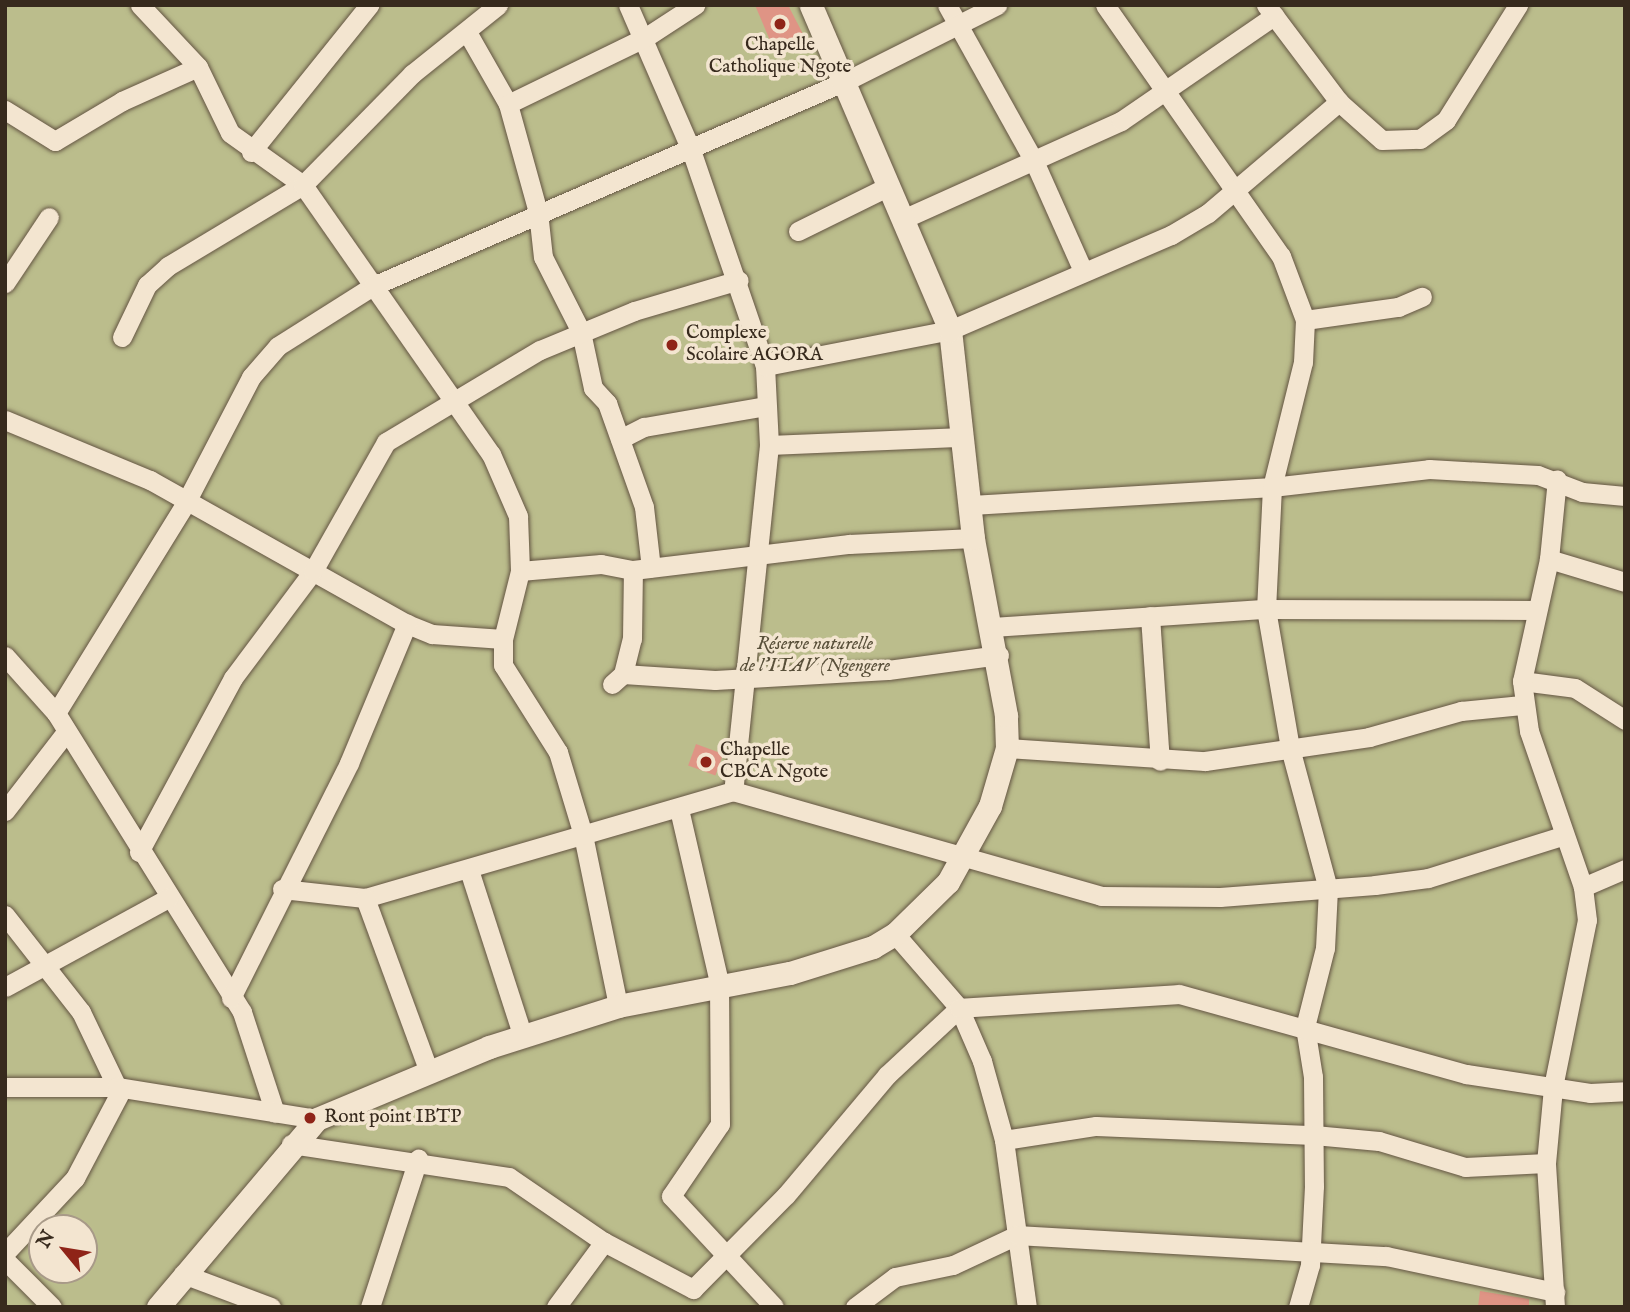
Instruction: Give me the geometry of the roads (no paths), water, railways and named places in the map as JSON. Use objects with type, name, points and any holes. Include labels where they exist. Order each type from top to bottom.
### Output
[{"type":"street","points":[[140,5],[198,67],[230,133],[251,152],[303,185],[373,286],[456,397],[491,454],[518,516],[520,571],[503,639],[503,665],[558,752],[583,835],[618,1006]]},
{"type":"street","points":[[251,152],[369,5]]},
{"type":"street","points":[[122,337],[147,285],[168,266],[303,185],[412,74],[498,5]]},
{"type":"street","points":[[628,5],[646,37],[691,150],[740,280],[765,366],[769,445],[733,791]]},
{"type":"street","points":[[508,104],[646,37],[695,5]]},
{"type":"street","points":[[158,1307],[291,1144],[317,1119],[429,1072],[618,1006],[719,982],[790,973],[895,934],[963,859],[990,806],[1007,748],[999,655],[973,538],[950,330],[887,187],[848,80],[811,5]]},
{"type":"street","points":[[947,5],[1034,161],[1082,270]]},
{"type":"street","points":[[56,713],[185,504],[263,359],[373,286],[538,212],[691,150],[848,80],[958,27],[997,5]]},
{"type":"street","points":[[1105,5],[1237,189],[1281,256],[1305,320],[1303,362],[1272,487],[1266,609],[1290,748],[1328,889],[1325,948],[1305,1027],[1314,1135],[1308,1250],[1310,1265],[1298,1307]]},
{"type":"street","points":[[902,219],[1034,161],[1167,91],[1270,11],[1339,102],[1382,140],[1420,139],[1446,120],[1518,5]]},
{"type":"street","points":[[467,32],[508,104],[538,212],[543,257],[580,332],[593,388],[607,403],[644,507],[642,569],[632,639],[618,679],[715,680],[745,674],[888,670],[999,655]]},
{"type":"street","points":[[5,110],[55,141],[122,101],[198,67]]},
{"type":"street","points":[[765,366],[950,330],[1082,270],[1171,235],[1237,189],[1339,102]]},
{"type":"street","points":[[798,231],[887,187]]},
{"type":"street","points":[[5,283],[49,217]]},
{"type":"street","points":[[139,852],[233,678],[313,571],[373,457],[398,432],[456,397],[580,332],[740,280]]},
{"type":"street","points":[[1305,320],[1398,307],[1422,297]]},
{"type":"street","points":[[620,439],[644,427],[765,406]]},
{"type":"street","points":[[5,420],[150,480],[185,504],[407,624],[432,634],[503,639]]},
{"type":"street","points":[[769,445],[963,437]]},
{"type":"street","points":[[971,505],[1272,487],[1429,469],[1557,479],[1581,492],[1625,496]]},
{"type":"street","points":[[855,1307],[895,1277],[953,1265],[1017,1235],[1386,1256],[1555,1299],[1546,1163],[1553,1087],[1587,920],[1583,887],[1562,836],[1522,705],[1522,681],[1535,610],[1549,559],[1557,479]]},
{"type":"street","points":[[520,571],[601,565],[642,569],[973,538]]},
{"type":"street","points":[[1549,559],[1625,582]]},
{"type":"street","points":[[992,627],[1266,609],[1535,610]]},
{"type":"street","points":[[1150,616],[1160,761]]},
{"type":"street","points":[[231,998],[282,889],[349,763],[407,624]]},
{"type":"street","points":[[5,656],[56,713],[231,998],[261,1055],[275,1113]]},
{"type":"street","points":[[5,679],[31,684]]},
{"type":"street","points":[[1522,681],[1575,688],[1625,720]]},
{"type":"street","points":[[1007,748],[1160,761],[1290,748],[1522,705]]},
{"type":"street","points":[[5,811],[66,732]]},
{"type":"street","points":[[282,889],[365,898],[470,873],[583,835],[680,809],[733,791],[845,818],[963,859],[977,857],[1101,896],[1328,889],[1428,878],[1562,836]]},
{"type":"street","points":[[680,809],[719,982],[718,1131],[671,1196],[730,1254],[774,1307]]},
{"type":"street","points":[[1583,887],[1625,869]]},
{"type":"street","points":[[470,873],[523,1037]]},
{"type":"street","points":[[5,987],[168,898]]},
{"type":"street","points":[[365,898],[429,1072]]},
{"type":"street","points":[[5,915],[47,965],[81,1012],[120,1088]]},
{"type":"street","points":[[895,934],[959,1008],[1004,1140],[1027,1307]]},
{"type":"street","points":[[291,1144],[418,1159],[509,1177],[604,1242],[693,1289],[730,1254],[887,1075],[959,1008],[1179,994],[1466,1074],[1553,1087],[1625,1091]]},
{"type":"street","points":[[5,1087],[120,1088],[317,1119]]},
{"type":"street","points":[[5,1253],[75,1178],[120,1088]]},
{"type":"street","points":[[1004,1140],[1096,1126],[1314,1135],[1379,1140],[1465,1167],[1546,1163]]},
{"type":"street","points":[[370,1307],[418,1159]]},
{"type":"street","points":[[556,1307],[604,1242]]},
{"type":"street","points":[[5,1260],[52,1307]]},
{"type":"street","points":[[183,1274],[271,1307]]},
{"type":"place","name":"Chapelle Catholique Ngote","points":[[780,24]]},
{"type":"place","name":"Complexe Scolaire AGORA","points":[[672,345]]},
{"type":"place","name":"Chapelle CBCA Ngote","points":[[706,762]]},
{"type":"place","name":"Ront point IBTP","points":[[310,1118]]},
{"type":"park label","name":"Réserve naturelle de l'ITAV (Ngengere","points":[[815,656]]}]
